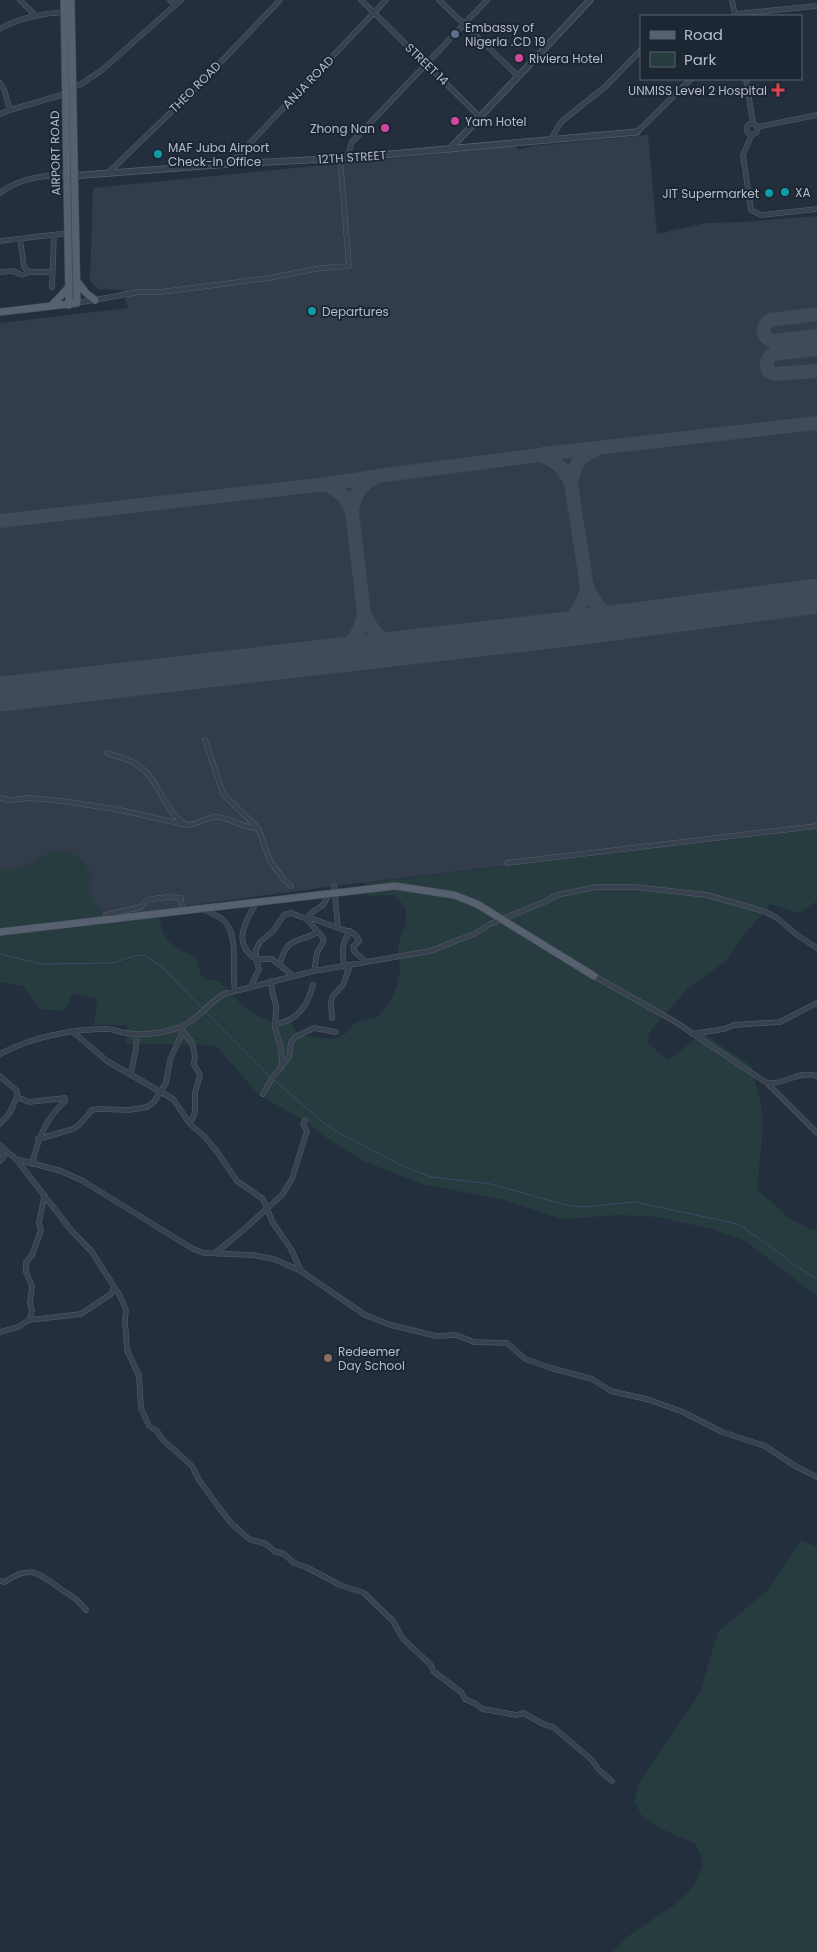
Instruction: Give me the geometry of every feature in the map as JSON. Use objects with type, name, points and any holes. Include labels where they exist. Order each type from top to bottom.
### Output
[{"type":"main road","name":"AIRPORT ROAD","points":[[64,0],[65,94],[77,303]]},
{"type":"main road","name":"AIRPORT ROAD","points":[[68,305],[72,84],[71,0]]},
{"type":"main road","points":[[76,279],[86,293],[95,300]]},
{"type":"main road","points":[[51,306],[69,287]]},
{"type":"main road","points":[[0,312],[77,303]]},
{"type":"main road","points":[[0,932],[331,895],[395,886],[454,895],[477,904],[594,976]]},
{"type":"street","points":[[20,0],[36,16]]},
{"type":"street","points":[[170,0],[175,5]]},
{"type":"street","points":[[72,84],[80,85],[102,70],[181,0]]},
{"type":"street","name":"THEO ROAD","points":[[108,172],[198,86],[280,0]]},
{"type":"street","name":"STREET 14","points":[[360,0],[480,117]]},
{"type":"street","name":"ANJA ROAD","points":[[230,164],[386,0]]},
{"type":"street","points":[[439,0],[518,76]]},
{"type":"street","points":[[347,158],[352,142],[487,0]]},
{"type":"street","points":[[732,0],[735,15],[817,6]]},
{"type":"street","points":[[450,149],[587,1]]},
{"type":"street","points":[[0,29],[6,25],[36,16],[65,12]]},
{"type":"street","points":[[551,139],[561,122],[606,86],[640,51]]},
{"type":"street","points":[[683,80],[686,84]]},
{"type":"street","points":[[637,132],[690,80]]},
{"type":"street","points":[[746,80],[756,132],[752,134],[743,155],[751,210],[761,215],[817,209]]},
{"type":"street","points":[[0,83],[4,89],[10,110]]},
{"type":"street","points":[[0,114],[65,94]]},
{"type":"street","points":[[752,134],[748,133],[746,128],[749,124],[755,125],[817,115]]},
{"type":"street","name":"12TH STREET","points":[[70,176],[230,164],[347,158],[637,132]]},
{"type":"street","points":[[77,303],[139,292],[161,292],[269,278],[321,268],[349,266],[340,158]]},
{"type":"street","points":[[0,192],[14,184],[32,179],[70,176]]},
{"type":"street","points":[[0,241],[68,233]]},
{"type":"street","points":[[52,287],[54,235]]},
{"type":"street","points":[[20,239],[24,267],[29,272]]},
{"type":"street","points":[[0,272],[13,272],[22,275],[29,272],[52,272]]},
{"type":"street","points":[[206,740],[223,794],[258,828],[270,861],[291,886]]},
{"type":"street","points":[[107,754],[127,759],[142,768],[150,776],[173,813],[187,825]]},
{"type":"street","points":[[0,798],[9,800],[29,798],[62,801],[115,809],[187,825],[219,817],[241,826],[258,828]]},
{"type":"street","points":[[507,863],[817,826]]},
{"type":"street","points":[[308,918],[311,913],[323,905],[331,895],[334,886]]},
{"type":"street","points":[[38,1139],[72,1129],[79,1125],[92,1110],[129,1110],[147,1107],[166,1083],[170,1060],[182,1029],[213,1000],[235,991],[292,975],[436,949],[474,934],[502,918],[573,890],[596,886],[635,887],[707,895],[766,912],[817,948]]},
{"type":"street","points":[[331,895],[338,928]]},
{"type":"street","points":[[106,915],[141,907],[146,901],[152,899],[167,897],[181,898],[182,907]]},
{"type":"street","points":[[256,903],[243,926],[242,933],[246,949],[256,959],[272,959],[292,975]]},
{"type":"street","points":[[200,909],[223,920],[233,937],[233,979],[235,991]]},
{"type":"street","points":[[251,986],[259,970],[256,950],[260,942],[273,931],[284,914],[291,913],[356,934],[359,941],[353,948],[366,962]]},
{"type":"street","points":[[308,918],[323,938],[317,953],[314,971]]},
{"type":"street","points":[[332,1018],[331,1002],[333,996],[343,986],[348,966],[342,951],[342,944],[350,931]]},
{"type":"street","points":[[280,965],[283,953],[293,941],[309,937],[318,932]]},
{"type":"street","points":[[594,976],[623,991],[766,1082],[817,1132]]},
{"type":"street","points":[[271,981],[276,1006],[276,1024],[282,1066]]},
{"type":"street","points":[[276,1024],[288,1021],[300,1012],[309,999],[313,985]]},
{"type":"street","points":[[692,1034],[724,1029],[739,1024],[780,1022],[817,1003]]},
{"type":"street","points":[[263,1094],[272,1078],[289,1057],[294,1037],[314,1028],[336,1032]]},
{"type":"street","points":[[0,1054],[53,1035],[73,1032],[109,1029],[147,1034],[182,1029]]},
{"type":"street","points":[[182,1029],[192,1043],[195,1056],[194,1064],[200,1075],[195,1094],[196,1106],[190,1124]]},
{"type":"street","points":[[73,1032],[107,1060],[173,1099],[190,1124],[204,1136],[237,1181],[263,1199],[266,1210],[270,1214],[279,1234],[291,1249],[301,1271]]},
{"type":"street","points":[[131,1074],[137,1034]]},
{"type":"street","points":[[766,1082],[775,1084],[785,1082],[792,1077],[804,1073],[817,1076]]},
{"type":"street","points":[[0,1076],[17,1091],[17,1097],[9,1114],[0,1124]]},
{"type":"street","points":[[17,1097],[29,1102],[65,1099],[57,1108],[38,1139],[32,1164]]},
{"type":"street","points":[[212,1253],[220,1250],[282,1195],[292,1179],[307,1131],[303,1124],[305,1120]]},
{"type":"street","points":[[0,1144],[16,1159],[44,1197],[92,1252],[114,1288],[126,1310],[124,1320],[127,1350],[140,1376],[141,1408],[148,1426],[157,1431],[192,1466],[199,1480],[231,1523],[249,1540],[266,1544],[274,1551],[284,1554],[294,1563],[306,1566],[340,1585],[364,1592],[393,1621],[408,1646],[416,1650],[431,1665],[433,1671],[466,1699],[482,1709],[518,1715],[524,1713],[540,1721],[545,1726],[553,1727],[592,1760],[599,1770],[612,1781]]},
{"type":"street","points":[[0,1150],[4,1156],[0,1161]]},
{"type":"street","points":[[16,1159],[61,1171],[83,1181],[193,1249],[204,1253],[253,1255],[274,1259],[301,1271],[365,1316],[391,1325],[436,1336],[456,1335],[474,1342],[507,1342],[525,1359],[592,1379],[611,1391],[650,1400],[683,1412],[722,1432],[765,1446],[795,1466],[817,1477]]},
{"type":"street","points":[[28,1320],[32,1311],[30,1303],[32,1286],[26,1272],[26,1262],[32,1254],[41,1230],[39,1223],[44,1197]]},
{"type":"street","points":[[0,1332],[18,1327],[28,1320],[81,1314],[111,1294],[114,1288]]},
{"type":"street","points":[[0,1581],[5,1582],[14,1575],[25,1571],[45,1576],[78,1601],[86,1610]]},
{"type":"shaded area","points":[[648,135],[657,234],[706,223],[817,216],[817,829],[334,886],[157,910],[0,927],[0,323],[128,308],[123,290],[98,289],[90,281],[93,188],[516,146],[518,150],[533,146]]},
{"type":"green space","points":[[817,829],[817,901],[799,913],[770,904],[725,962],[687,989],[649,1033],[648,1043],[668,1060],[703,1033],[751,1066],[761,1103],[763,1126],[757,1189],[789,1218],[813,1230],[817,1229],[817,1296],[744,1240],[711,1229],[658,1217],[620,1215],[562,1219],[501,1199],[425,1185],[363,1161],[319,1133],[309,1123],[260,1096],[215,1045],[126,1044],[127,1025],[94,1025],[97,999],[73,993],[64,1011],[40,1009],[23,986],[0,982],[0,868],[10,870],[20,868],[58,851],[67,852],[77,857],[90,872],[93,879],[88,888],[98,907],[109,916],[157,910],[165,937],[173,945],[196,958],[201,975],[206,979],[220,982],[239,1002],[256,1015],[273,1022],[290,1020],[298,1035],[332,1039],[345,1034],[355,1023],[377,1017],[391,1000],[397,986],[400,970],[398,946],[406,922],[406,909],[393,895],[368,896],[365,883]]},
{"type":"green space","points":[[801,1540],[817,1547],[817,1952],[613,1952],[627,1937],[687,1894],[697,1880],[703,1862],[696,1844],[659,1828],[642,1816],[634,1801],[639,1784],[700,1693],[718,1632],[767,1591]]},
{"type":"waterway","points":[[0,954],[42,964],[113,963],[134,956],[144,955],[163,968],[203,1009]]},
{"type":"waterway","points":[[206,1012],[270,1077]]},
{"type":"waterway","points":[[273,1079],[337,1132],[405,1167],[432,1177],[491,1184],[566,1205],[582,1207],[635,1202],[738,1224],[817,1279]]},
{"type":"taxiway","points":[[817,314],[770,320],[764,329],[766,337],[773,341],[817,336]]},
{"type":"taxiway","points":[[817,349],[773,354],[767,364],[769,372],[775,374],[817,371]]},
{"type":"taxiway","points":[[543,454],[817,423]]},
{"type":"taxiway","points":[[571,484],[578,463],[584,456],[595,450]]},
{"type":"taxiway","points":[[352,512],[354,500],[359,491],[377,476],[540,455],[559,465],[571,484],[587,587],[598,607],[615,618],[625,620]]},
{"type":"taxiway","points":[[327,484],[373,477]]},
{"type":"taxiway","points":[[0,521],[327,484],[344,496],[352,512],[364,613],[377,634],[398,647]]},
{"type":"taxiway","points":[[560,630],[577,610],[587,587]]},
{"type":"taxiway","points":[[337,656],[355,637],[364,613]]},
{"type":"runway","points":[[0,694],[560,630],[817,596]]},
{"type":"place","name":"Embassy of Nigeria .CD 19","points":[[455,34]]},
{"type":"place","name":"Riviera Hotel","points":[[519,58]]},
{"type":"place","name":"UNMISS Level 2 Hospital","points":[[778,90]]},
{"type":"place","name":"Yam Hotel","points":[[455,121]]},
{"type":"place","name":"Zhong Nan","points":[[385,128]]},
{"type":"place","name":"MAF Juba Airport Check-in Office","points":[[158,154]]},
{"type":"place","name":"XA","points":[[785,192]]},
{"type":"place","name":"JIT Supermarket","points":[[769,193]]},
{"type":"place","name":"Departures","points":[[312,311]]},
{"type":"place","name":"Redeemer Day School","points":[[328,1358]]}]
